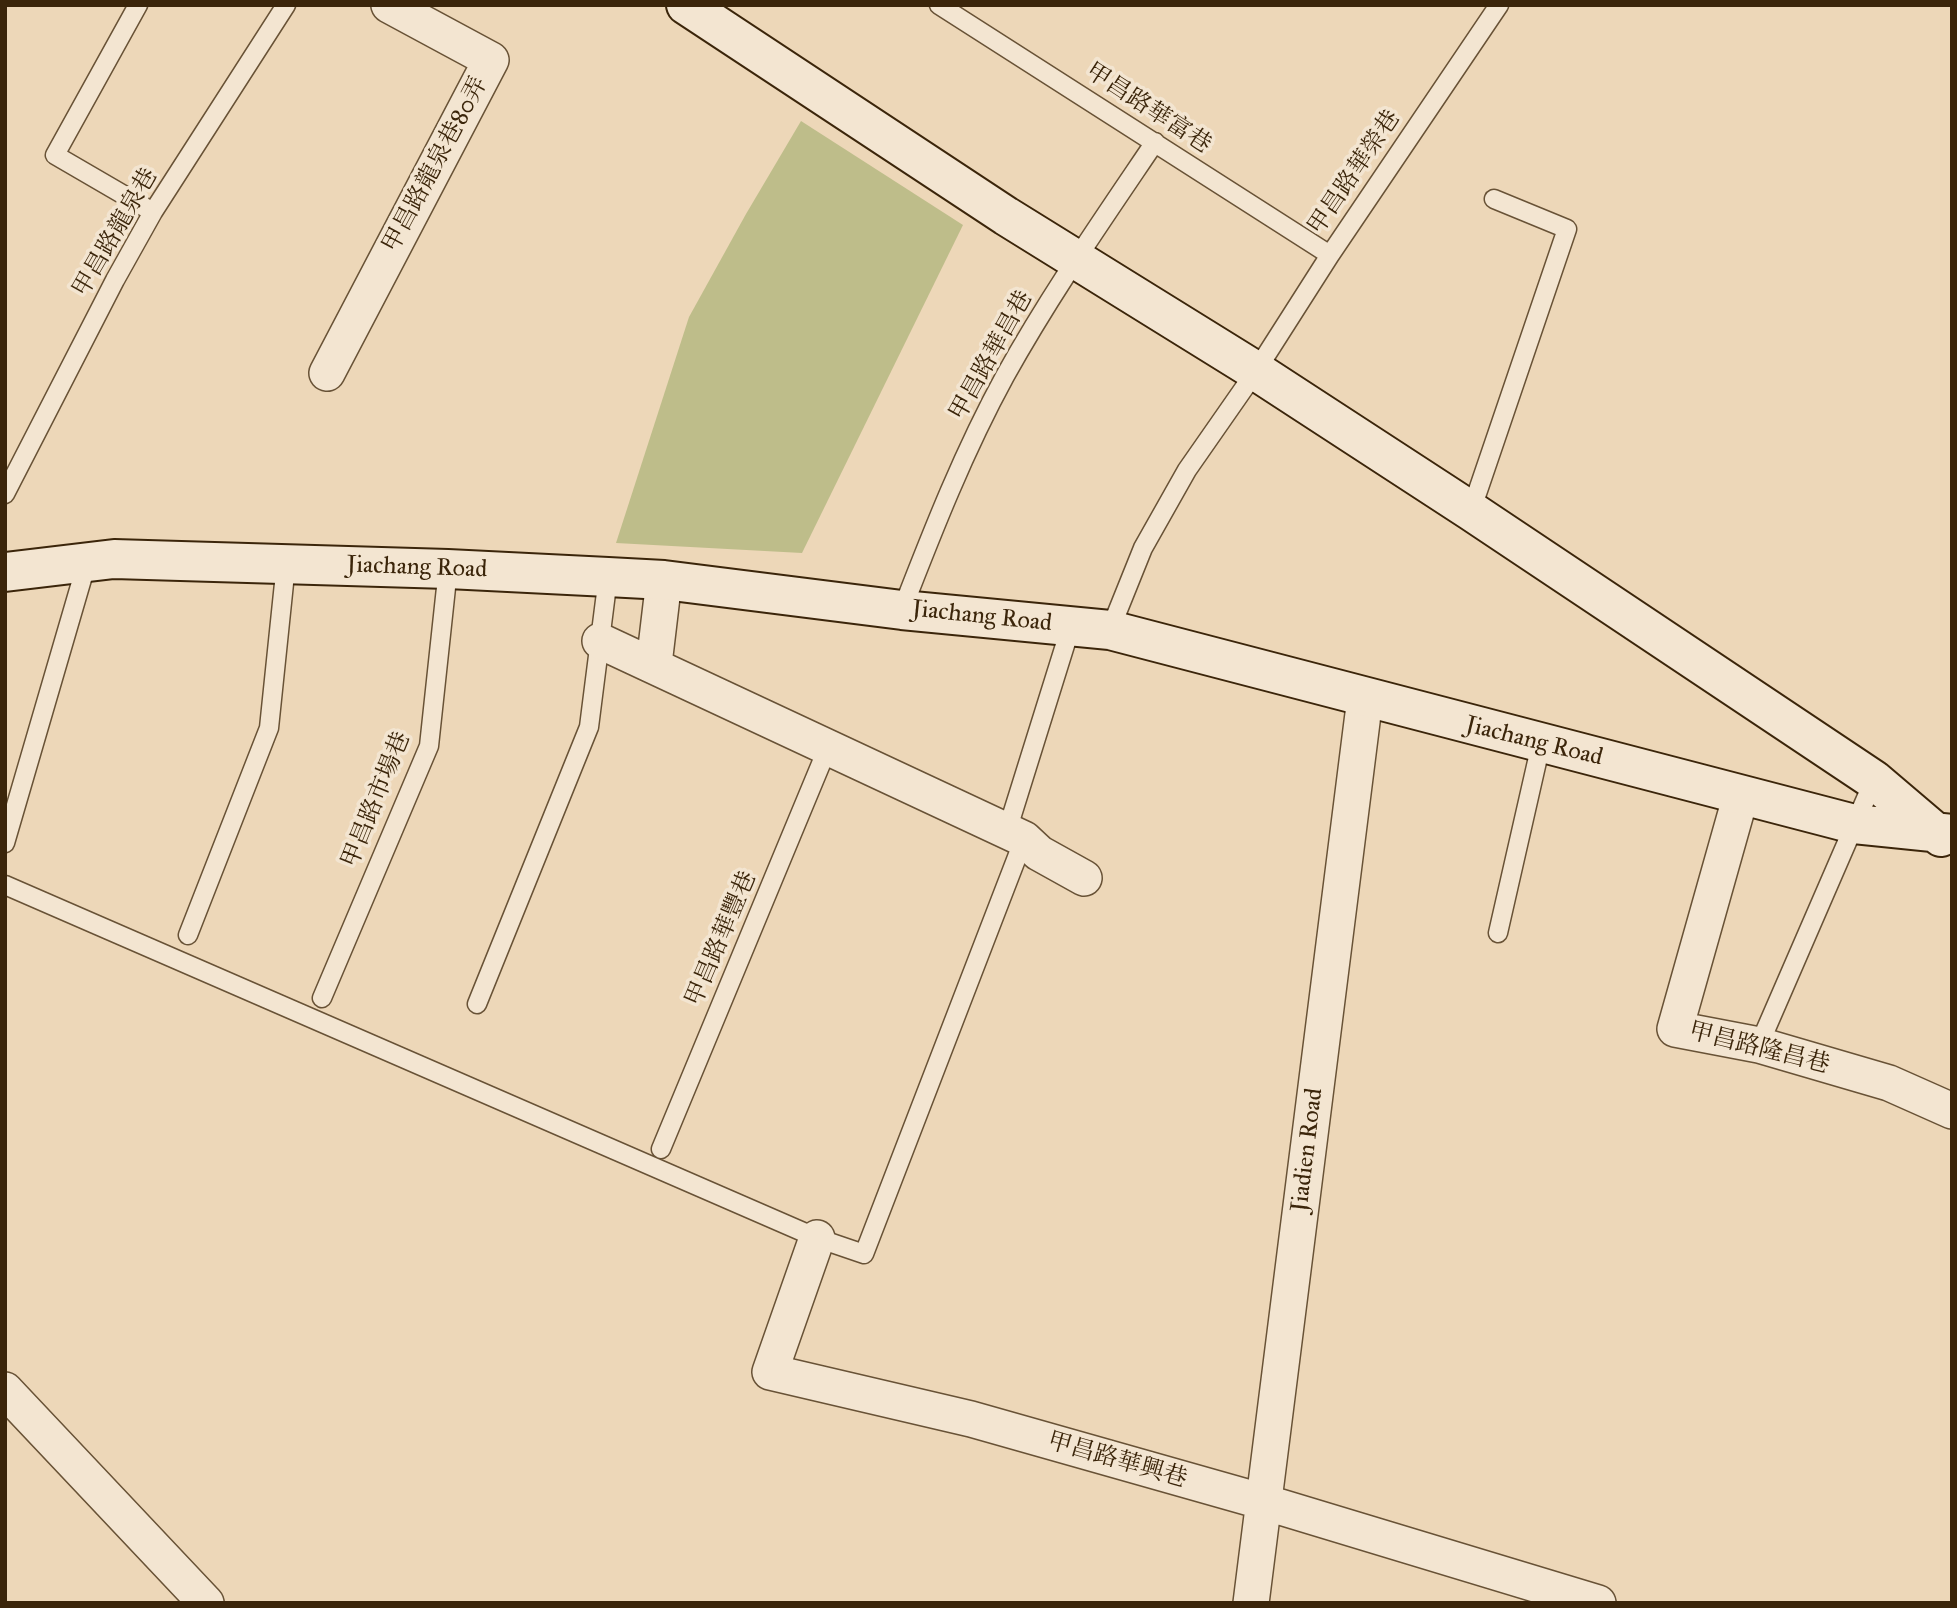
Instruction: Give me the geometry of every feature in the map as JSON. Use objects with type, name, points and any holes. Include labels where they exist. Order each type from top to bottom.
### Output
[{"type":"street","name":"甲昌路龍泉巷80弄","points":[[327,373],[491,60],[389,5]]},
{"type":"street","points":[[686,5],[1076,260],[1256,371],[1471,511],[1874,780],[1946,837]]},
{"type":"street","name":"Jiachang Road","points":[[5,572],[114,559],[448,569],[608,577],[664,580],[902,610],[1110,630],[1854,824],[1946,837]]},
{"type":"street","points":[[654,664],[664,580]]},
{"type":"street","points":[[600,641],[1016,835],[1039,853],[1084,878]]},
{"type":"street","name":"Jiadien Road","points":[[1251,1603],[1365,698]]},
{"type":"street","name":"甲昌路隆昌巷","points":[[1741,795],[1675,1029],[1759,1045],[1889,1083],[1952,1111]]},
{"type":"street","name":"甲昌路華興巷","points":[[817,1238],[769,1372],[971,1419],[1264,1502],[1598,1603]]},
{"type":"street","points":[[5,1390],[206,1603]]},
{"type":"lane","points":[[138,5],[55,155],[153,212]]},
{"type":"lane","name":"甲昌路龍泉巷","points":[[5,494],[153,212],[286,5]]},
{"type":"lane","name":"甲昌路華富巷","points":[[939,5],[1329,255]]},
{"type":"lane","name":"甲昌路華榮巷","points":[[1110,630],[1143,548],[1186,470],[1256,371],[1329,255],[1499,5]]},
{"type":"lane","name":"甲昌路華昌巷","points":[[902,610],[947,491],[1005,376],[1076,260],[1155,142]]},
{"type":"lane","points":[[1471,511],[1567,229],[1494,200]]},
{"type":"lane","points":[[5,843],[88,562]]},
{"type":"lane","points":[[188,935],[269,728],[286,564]]},
{"type":"lane","name":"甲昌路市場巷","points":[[322,999],[429,746],[448,569]]},
{"type":"lane","points":[[477,1004],[589,727],[608,577]]},
{"type":"lane","points":[[5,886],[817,1238],[864,1254],[1016,835],[1071,626]]},
{"type":"lane","points":[[1498,933],[1541,744]]},
{"type":"lane","name":"甲昌路華豐巷","points":[[661,1149],[828,747]]},
{"type":"lane","points":[[1759,1045],[1874,780]]},
{"type":"shaded area","points":[[801,121],[963,225],[802,553],[616,543],[689,317]]}]
